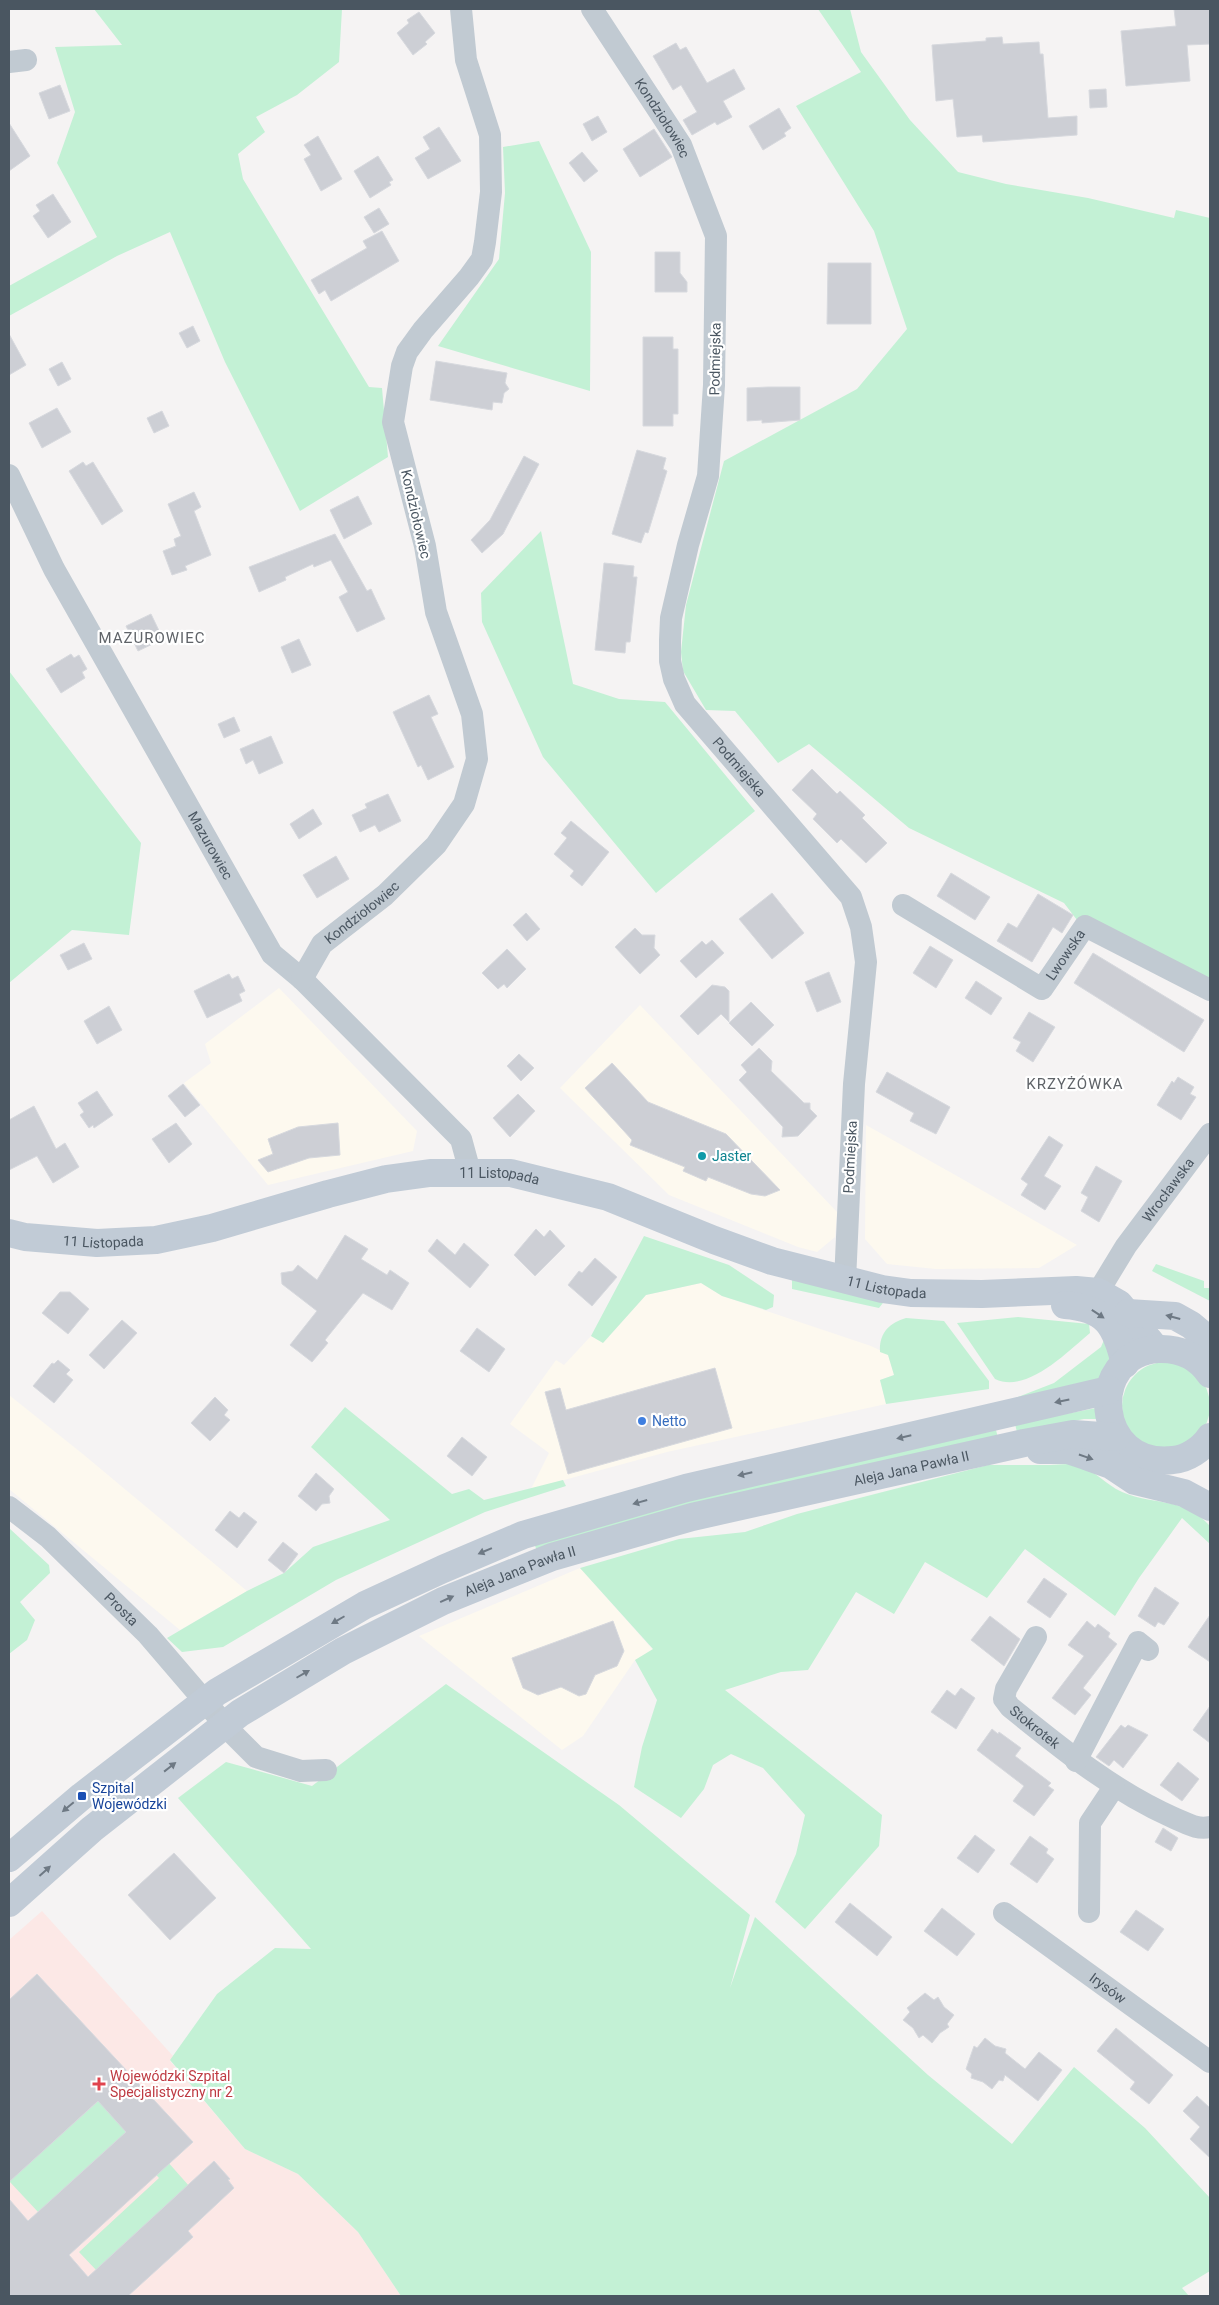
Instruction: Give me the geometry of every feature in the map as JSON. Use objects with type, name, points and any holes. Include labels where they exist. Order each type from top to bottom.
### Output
[{"type":"street","name":"Kondziołowiec","points":[[302,979],[322,944],[385,895],[436,845],[464,804],[478,760],[472,714],[436,612],[425,546],[393,422],[402,366],[407,352],[482,259],[485,242],[490,192],[490,134],[466,60],[461,9]]},
{"type":"street","name":"Kondziołowiec","points":[[592,9],[681,144],[716,236]]},
{"type":"street","name":"Podmiejska","points":[[716,236],[714,385],[708,476],[688,545],[672,618],[670,661],[674,679],[685,704],[851,897],[861,927],[866,962],[854,1084],[845,1281]]},
{"type":"street","name":"Mazurowiec","points":[[9,475],[54,569],[272,954],[302,979],[462,1139],[470,1172]]},
{"type":"street","name":"Lwowska","points":[[903,905],[1042,989],[1085,926],[1210,990]]},
{"type":"street","name":"Wrocławska","points":[[1098,1292],[1126,1246],[1210,1134]]},
{"type":"street","name":"11 Listopada","points":[[9,1234],[97,1243],[156,1240],[212,1228],[386,1179],[430,1173],[511,1173],[608,1196],[722,1243],[772,1261],[845,1281],[911,1293],[982,1294],[1057,1290],[1098,1292],[1119,1304],[1156,1349]]},
{"type":"street","name":"11 Listopada","points":[[982,1294],[1040,1303],[1080,1306],[1096,1312],[1114,1329],[1118,1337],[1124,1364]]},
{"type":"street","points":[[1128,1313],[1175,1316],[1190,1324],[1210,1341]]},
{"type":"street","points":[[1209,1444],[1178,1460],[1163,1462],[1146,1459],[1116,1437],[1109,1418],[1107,1404],[1109,1390],[1115,1376],[1124,1364],[1138,1355],[1156,1349],[1174,1349],[1190,1355],[1205,1366],[1210,1374]]},
{"type":"street","name":"Aleja Jana Pawła II","points":[[9,1858],[82,1796],[206,1700],[266,1661],[365,1605],[523,1535],[686,1488],[1109,1390]]},
{"type":"street","name":"Aleja Jana Pawła II","points":[[9,1903],[92,1828],[224,1724],[288,1682],[383,1629],[443,1601],[532,1564],[692,1517],[986,1451],[1073,1434],[1116,1437]]},
{"type":"street","points":[[986,1451],[1068,1450],[1111,1465],[1135,1481],[1184,1493],[1210,1507]]},
{"type":"street","points":[[1178,1460],[1191,1479],[1210,1499]]},
{"type":"street","name":"Prosta","points":[[9,1507],[48,1538],[148,1635],[206,1700],[224,1724],[256,1757],[301,1771],[326,1770]]},
{"type":"street","name":"Stokrotek","points":[[1036,1638],[1006,1689],[1004,1699],[1010,1707],[1076,1761],[1114,1787],[1154,1809],[1193,1827],[1210,1828]]},
{"type":"street","name":"Stokrotek","points":[[1076,1761],[1138,1642],[1148,1650]]},
{"type":"street","points":[[1090,1912],[1090,1823],[1114,1787]]},
{"type":"street","name":"Irysów","points":[[1004,1913],[1210,2062]]},
{"type":"shaded area","points":[[279,988],[417,1131],[413,1151],[268,1185],[184,1083],[211,1063],[205,1044]]},
{"type":"shaded area","points":[[640,1005],[837,1212],[835,1237],[817,1252],[798,1247],[669,1195],[560,1088]]},
{"type":"shaded area","points":[[866,1125],[1077,1245],[1039,1268],[936,1269],[887,1264],[865,1239]]},
{"type":"shaded area","points":[[701,1283],[722,1296],[871,1346],[888,1354],[894,1375],[880,1380],[886,1404],[667,1452],[531,1489],[549,1453],[510,1424],[556,1360],[564,1365],[591,1336],[604,1342],[646,1295]]},
{"type":"shaded area","points":[[9,1395],[247,1591],[180,1630],[9,1489]]},
{"type":"shaded area","points":[[580,1568],[653,1650],[635,1660],[583,1736],[562,1750],[419,1636]]},
{"type":"shaded area","name":"Wojewódzki Szpital Specjalistyczny nr 2","points":[[42,1911],[173,2056],[170,2061],[245,2149],[298,2174],[358,2232],[401,2296],[9,2296],[9,1940]]},
{"type":"green space","points":[[94,9],[342,9],[339,62],[297,95],[256,117],[265,132],[238,154],[243,179],[369,387],[382,388],[388,457],[300,511],[225,362],[170,232],[117,256],[9,316],[9,286],[97,237],[57,163],[75,112],[55,47],[122,45]]},
{"type":"green space","points":[[818,9],[850,9],[861,52],[910,120],[958,172],[1006,184],[1088,198],[1174,218],[1176,210],[1210,218],[1210,982],[1077,920],[1064,903],[909,828],[809,744],[778,763],[735,711],[706,710],[683,671],[681,652],[686,605],[724,461],[857,389],[907,329],[874,231],[796,106],[861,72]]},
{"type":"green space","points":[[539,141],[591,252],[590,391],[438,346],[499,259],[505,193],[503,147]]},
{"type":"green space","points":[[541,531],[573,684],[619,699],[665,702],[755,811],[656,893],[543,757],[482,622],[481,593]]},
{"type":"green space","points":[[9,671],[141,843],[129,935],[72,930],[9,983]]},
{"type":"green space","points":[[644,1236],[729,1265],[774,1295],[773,1307],[766,1310],[722,1296],[701,1283],[646,1295],[603,1343],[591,1336]]},
{"type":"green space","points":[[1156,1264],[1204,1281],[1204,1288],[1210,1288],[1210,1301],[1152,1271]]},
{"type":"green space","points":[[792,1279],[886,1299],[879,1308],[792,1289]]},
{"type":"green space","points":[[1018,1317],[1089,1324],[1090,1333],[1058,1360],[1033,1376],[1020,1381],[1007,1382],[995,1379],[957,1323]]},
{"type":"green space","points":[[906,1318],[944,1321],[989,1381],[989,1389],[886,1404],[880,1380],[894,1375],[888,1355],[880,1352],[881,1339],[890,1326]]},
{"type":"green space","points":[[1106,1335],[1113,1355],[1099,1384],[1010,1400],[1054,1383],[1101,1347]]},
{"type":"green space","points":[[1166,1362],[1183,1366],[1197,1375],[1206,1389],[1210,1406],[1206,1423],[1197,1437],[1183,1446],[1166,1450],[1149,1446],[1135,1437],[1126,1423],[1122,1406],[1126,1389],[1135,1375],[1149,1366]]},
{"type":"green space","points":[[345,1407],[452,1494],[469,1489],[484,1500],[563,1480],[566,1486],[485,1512],[336,1580],[223,1647],[182,1652],[167,1638],[247,1591],[284,1573],[313,1547],[390,1520],[311,1447]]},
{"type":"green space","points":[[1096,1408],[1098,1419],[1084,1419],[1017,1432],[1015,1424]]},
{"type":"green space","points":[[996,1430],[998,1438],[537,1551],[534,1543],[642,1511]]},
{"type":"green space","points":[[988,1465],[1077,1465],[1093,1472],[1116,1489],[1129,1495],[1188,1509],[1210,1526],[1210,1544],[1182,1518],[1139,1578],[1115,1616],[1025,1549],[987,1598],[925,1562],[894,1614],[856,1592],[808,1670],[781,1672],[725,1690],[882,1815],[879,1846],[805,1929],[775,1902],[796,1854],[805,1815],[763,1768],[731,1754],[713,1765],[704,1789],[681,1818],[634,1787],[642,1747],[657,1700],[635,1660],[653,1649],[580,1568],[679,1539],[745,1532],[797,1514]]},
{"type":"green space","points":[[9,1528],[49,1565],[50,1573],[20,1602],[35,1620],[27,1640],[9,1654]]},
{"type":"green space","points":[[446,1684],[619,1805],[750,1915],[730,1988],[755,1917],[928,2075],[1012,2144],[1074,2067],[1145,2128],[1210,2198],[1210,2271],[1182,2288],[1189,2296],[401,2296],[358,2232],[298,2174],[245,2149],[170,2060],[217,1994],[275,1948],[311,1949],[178,1798],[226,1762],[312,1786]]},
{"type":"green space","points":[[105,2095],[142,2132],[39,2213],[9,2181]]},
{"type":"green space","points":[[151,2143],[190,2187],[97,2271],[79,2252],[159,2178],[137,2154]]},
{"type":"building","points":[[1174,9],[1210,9],[1210,44],[1187,45],[1190,81],[1126,86],[1121,31],[1176,26]]},
{"type":"building","points":[[419,12],[435,33],[425,42],[427,44],[413,55],[397,33],[409,23],[407,20]]},
{"type":"building","points":[[1002,37],[1003,44],[1039,42],[1040,54],[1043,54],[1048,118],[1077,116],[1077,135],[983,142],[982,135],[957,137],[953,99],[936,101],[932,45],[986,41],[986,38]]},
{"type":"building","points":[[676,43],[680,50],[686,47],[707,83],[734,69],[745,89],[723,101],[732,117],[717,125],[715,122],[692,135],[683,120],[697,112],[681,85],[673,90],[653,56]]},
{"type":"building","points":[[60,85],[70,111],[49,119],[39,93]]},
{"type":"building","points":[[1106,89],[1107,107],[1090,108],[1089,90]]},
{"type":"building","points":[[779,108],[791,128],[784,133],[786,136],[763,150],[749,126]]},
{"type":"building","points":[[598,116],[607,132],[592,141],[583,124]]},
{"type":"building","points":[[9,123],[30,156],[9,171]]},
{"type":"building","points":[[439,127],[461,161],[428,179],[415,158],[430,149],[423,137]]},
{"type":"building","points":[[654,129],[672,157],[640,177],[623,149]]},
{"type":"building","points":[[318,136],[342,179],[321,191],[304,159],[311,155],[304,145]]},
{"type":"building","points":[[582,152],[598,171],[584,182],[569,163]]},
{"type":"building","points":[[378,156],[393,180],[389,182],[391,185],[370,198],[354,171]]},
{"type":"building","points":[[53,194],[71,222],[48,238],[33,216],[40,211],[36,205]]},
{"type":"building","points":[[379,208],[389,224],[374,233],[364,217]]},
{"type":"building","points":[[382,231],[399,261],[331,301],[325,290],[319,294],[311,280],[367,248],[363,241]]},
{"type":"building","points":[[655,252],[680,252],[680,273],[687,282],[687,292],[655,292]]},
{"type":"building","points":[[828,263],[871,263],[871,324],[827,324]]},
{"type":"building","points":[[193,326],[200,341],[187,348],[179,333]]},
{"type":"building","points":[[9,334],[26,365],[9,375]]},
{"type":"building","points":[[643,337],[673,337],[673,349],[678,349],[678,414],[673,414],[673,426],[643,426]]},
{"type":"building","points":[[436,361],[507,373],[505,383],[509,389],[504,393],[502,403],[493,402],[492,410],[430,400]]},
{"type":"building","points":[[62,362],[71,379],[58,386],[49,369]]},
{"type":"building","points":[[800,387],[800,420],[762,423],[762,420],[747,421],[747,388]]},
{"type":"building","points":[[57,408],[71,432],[42,448],[29,423]]},
{"type":"building","points":[[162,411],[169,426],[154,433],[147,418]]},
{"type":"building","points":[[637,450],[666,458],[663,469],[667,471],[648,533],[645,532],[641,543],[612,534]]},
{"type":"building","points":[[524,456],[539,464],[503,534],[482,553],[471,540],[490,520]]},
{"type":"building","points":[[83,462],[86,466],[93,462],[123,511],[102,525],[69,471]]},
{"type":"building","points":[[194,492],[201,507],[194,511],[211,555],[185,566],[187,570],[172,575],[163,551],[176,546],[174,539],[181,536],[168,504]]},
{"type":"building","points":[[358,496],[372,524],[344,539],[330,510]]},
{"type":"building","points":[[335,534],[367,591],[371,589],[385,619],[357,632],[339,597],[348,592],[331,560],[314,567],[313,564],[285,577],[286,580],[259,592],[249,567]]},
{"type":"building","points":[[604,563],[634,566],[633,577],[637,577],[630,642],[626,642],[625,653],[595,650]]},
{"type":"building","points":[[151,614],[163,639],[138,651],[126,626]]},
{"type":"building","points":[[299,639],[311,665],[292,673],[281,647]]},
{"type":"building","points":[[71,654],[74,658],[79,655],[87,669],[82,672],[85,678],[61,693],[46,669]]},
{"type":"building","points":[[429,695],[438,714],[431,717],[454,767],[428,780],[421,765],[418,767],[393,712]]},
{"type":"building","points":[[234,717],[240,731],[224,738],[218,724]]},
{"type":"building","points":[[271,736],[283,763],[259,774],[253,760],[246,764],[240,749]]},
{"type":"building","points":[[812,769],[837,794],[840,791],[865,815],[862,818],[887,843],[866,863],[841,839],[837,843],[813,819],[817,814],[792,790]]},
{"type":"building","points":[[388,794],[401,821],[379,832],[375,825],[360,832],[352,815],[367,808],[365,804]]},
{"type":"building","points":[[313,809],[322,824],[299,839],[290,824]]},
{"type":"building","points":[[571,821],[609,852],[582,886],[570,876],[574,871],[554,854],[567,838],[561,833]]},
{"type":"building","points":[[336,856],[349,879],[317,898],[303,875]]},
{"type":"building","points":[[951,873],[990,897],[975,920],[937,896]]},
{"type":"building","points":[[772,893],[804,933],[772,959],[739,919]]},
{"type":"building","points":[[1038,894],[1073,915],[1062,933],[1053,927],[1032,962],[997,941],[1008,923],[1017,928]]},
{"type":"building","points":[[526,913],[540,929],[527,941],[513,925]]},
{"type":"building","points":[[635,928],[642,935],[655,935],[654,948],[660,955],[640,974],[615,947]]},
{"type":"building","points":[[712,940],[724,953],[696,978],[680,961],[702,941],[706,945]]},
{"type":"building","points":[[84,943],[92,959],[68,970],[60,955]]},
{"type":"building","points":[[930,946],[953,960],[936,988],[913,973]]},
{"type":"building","points":[[507,949],[526,969],[507,988],[504,984],[498,989],[482,973]]},
{"type":"building","points":[[1093,953],[1204,1020],[1184,1052],[1074,983]]},
{"type":"building","points":[[829,972],[841,1002],[817,1012],[805,982]]},
{"type":"building","points":[[229,974],[232,979],[238,976],[245,991],[239,994],[242,1001],[207,1018],[194,991]]},
{"type":"building","points":[[976,981],[1002,998],[991,1015],[965,998]]},
{"type":"building","points":[[712,985],[725,987],[729,991],[729,1022],[721,1014],[698,1035],[680,1016]]},
{"type":"building","points":[[751,1002],[774,1025],[752,1046],[729,1023]]},
{"type":"building","points":[[109,1006],[122,1030],[97,1044],[84,1021]]},
{"type":"building","points":[[1029,1012],[1055,1027],[1033,1062],[1016,1051],[1021,1042],[1013,1038]]},
{"type":"building","points":[[759,1048],[772,1061],[771,1071],[804,1103],[810,1103],[810,1109],[817,1116],[798,1136],[782,1137],[783,1127],[739,1080],[747,1072],[741,1065]]},
{"type":"building","points":[[519,1054],[534,1068],[521,1081],[507,1066]]},
{"type":"building","name":"Jaster","points":[[612,1063],[648,1102],[726,1134],[780,1190],[765,1196],[751,1194],[708,1177],[706,1181],[683,1171],[685,1167],[630,1145],[632,1140],[585,1088]]},
{"type":"building","points":[[887,1072],[950,1107],[936,1134],[910,1121],[914,1113],[876,1092]]},
{"type":"building","points":[[1178,1077],[1194,1087],[1190,1094],[1196,1097],[1181,1120],[1157,1105],[1172,1081],[1174,1083]]},
{"type":"building","points":[[183,1084],[200,1105],[185,1117],[168,1096]]},
{"type":"building","points":[[97,1091],[113,1115],[94,1128],[93,1125],[89,1128],[80,1115],[84,1112],[78,1103]]},
{"type":"building","points":[[518,1094],[535,1111],[510,1137],[493,1118]]},
{"type":"building","points":[[34,1106],[56,1149],[65,1143],[79,1167],[53,1183],[37,1156],[9,1170],[9,1120]]},
{"type":"building","points":[[176,1123],[192,1144],[169,1163],[152,1139]]},
{"type":"building","points":[[338,1123],[340,1155],[309,1158],[268,1172],[258,1160],[273,1154],[268,1139],[298,1127]]},
{"type":"building","points":[[1049,1136],[1063,1145],[1044,1176],[1061,1186],[1045,1210],[1021,1195],[1028,1184],[1021,1179]]},
{"type":"building","points":[[1096,1166],[1122,1181],[1099,1222],[1081,1211],[1088,1197],[1081,1193]]},
{"type":"building","points":[[536,1229],[544,1237],[550,1230],[565,1246],[535,1276],[514,1255]]},
{"type":"building","points":[[345,1235],[368,1249],[361,1259],[387,1275],[390,1270],[409,1283],[392,1310],[363,1293],[325,1340],[328,1343],[312,1362],[290,1345],[317,1311],[282,1284],[281,1273],[293,1271],[298,1265],[317,1280]]},
{"type":"building","points":[[437,1239],[455,1255],[464,1243],[489,1265],[470,1288],[428,1251]]},
{"type":"building","points":[[595,1258],[617,1277],[592,1306],[568,1285],[579,1271],[582,1273]]},
{"type":"building","points":[[60,1292],[70,1292],[89,1309],[68,1334],[42,1313]]},
{"type":"building","points":[[122,1320],[137,1333],[104,1369],[89,1355]]},
{"type":"building","points":[[477,1328],[505,1349],[489,1372],[460,1351]]},
{"type":"building","points":[[58,1360],[70,1370],[66,1374],[73,1380],[54,1403],[33,1386],[52,1363],[54,1364]]},
{"type":"building","name":"Netto","points":[[715,1368],[732,1428],[568,1474],[545,1392],[560,1388],[566,1410]]},
{"type":"building","points":[[215,1397],[228,1410],[224,1415],[230,1420],[210,1441],[191,1423]]},
{"type":"building","points":[[462,1437],[487,1457],[472,1476],[447,1456]]},
{"type":"building","points":[[316,1473],[334,1489],[329,1496],[330,1503],[322,1504],[316,1511],[298,1496]]},
{"type":"building","points":[[230,1511],[239,1518],[244,1512],[257,1522],[237,1548],[215,1530]]},
{"type":"building","points":[[283,1542],[298,1554],[284,1573],[268,1560]]},
{"type":"building","points":[[1044,1578],[1067,1594],[1050,1618],[1027,1602]]},
{"type":"building","points":[[1155,1587],[1179,1603],[1164,1625],[1158,1622],[1155,1627],[1138,1616]]},
{"type":"building","points":[[1210,1615],[1210,1662],[1188,1647]]},
{"type":"building","points":[[990,1616],[1020,1639],[1004,1666],[971,1640]]},
{"type":"building","points":[[613,1621],[624,1651],[617,1666],[595,1675],[586,1694],[579,1696],[561,1687],[538,1695],[523,1688],[512,1658]]},
{"type":"building","points":[[1087,1621],[1095,1628],[1098,1624],[1110,1633],[1108,1637],[1117,1644],[1083,1688],[1091,1695],[1075,1715],[1052,1698],[1084,1656],[1068,1645]]},
{"type":"building","points":[[961,1688],[975,1698],[956,1729],[931,1712],[947,1690],[955,1696]]},
{"type":"building","points":[[1210,1706],[1210,1743],[1193,1730]]},
{"type":"building","points":[[1121,1725],[1125,1728],[1128,1725],[1148,1735],[1123,1768],[1114,1760],[1109,1766],[1096,1757]]},
{"type":"building","points":[[992,1729],[1021,1748],[1015,1756],[1051,1783],[1048,1786],[1054,1790],[1034,1816],[1013,1801],[1024,1786],[977,1750]]},
{"type":"building","points":[[1178,1762],[1199,1779],[1182,1801],[1160,1785]]},
{"type":"building","points":[[1163,1828],[1178,1838],[1171,1851],[1155,1842]]},
{"type":"building","points":[[975,1835],[995,1850],[978,1873],[957,1858]]},
{"type":"building","points":[[1030,1836],[1048,1849],[1046,1853],[1054,1859],[1037,1883],[1010,1864]]},
{"type":"building","points":[[174,1853],[216,1898],[170,1940],[128,1895]]},
{"type":"building","points":[[850,1903],[892,1937],[877,1956],[835,1922]]},
{"type":"building","points":[[942,1908],[975,1934],[957,1956],[924,1931]]},
{"type":"building","points":[[1136,1910],[1164,1929],[1148,1951],[1120,1932]]},
{"type":"building","points":[[37,1974],[193,2142],[69,2255],[88,2277],[214,2161],[230,2179],[228,2180],[234,2188],[188,2231],[193,2237],[128,2296],[9,2296],[9,2199],[28,2221],[126,2132],[98,2101],[9,2182],[9,2000]]},
{"type":"building","points":[[925,1993],[934,2000],[938,1997],[944,2007],[954,2015],[947,2024],[949,2027],[940,2033],[932,2043],[923,2035],[919,2038],[913,2028],[903,2020],[910,2012],[907,2008]]},
{"type":"building","points":[[1116,2028],[1173,2075],[1149,2104],[1130,2089],[1135,2082],[1097,2051]]},
{"type":"building","points":[[985,2038],[995,2046],[1006,2049],[1005,2053],[1025,2069],[1039,2052],[1062,2070],[1038,2101],[1005,2075],[1003,2081],[999,2080],[992,2089],[983,2082],[971,2078],[972,2074],[966,2069],[974,2046],[977,2048]]},
{"type":"building","points":[[1197,2096],[1210,2108],[1210,2158],[1190,2139],[1200,2127],[1183,2111]]},
{"type":"place","name":"Jaster","points":[[702,1156]]},
{"type":"place","name":"Netto","points":[[642,1421]]},
{"type":"place","name":"Szpital Wojewódzki","points":[[82,1796]]},
{"type":"place","name":"Wojewódzki Szpital Specjalistyczny nr 2","points":[[99,2084]]},
{"type":"district","name":"MAZUROWIEC","points":[[152,638]]},
{"type":"district","name":"KRZYŻÓWKA","points":[[1075,1084]]}]
